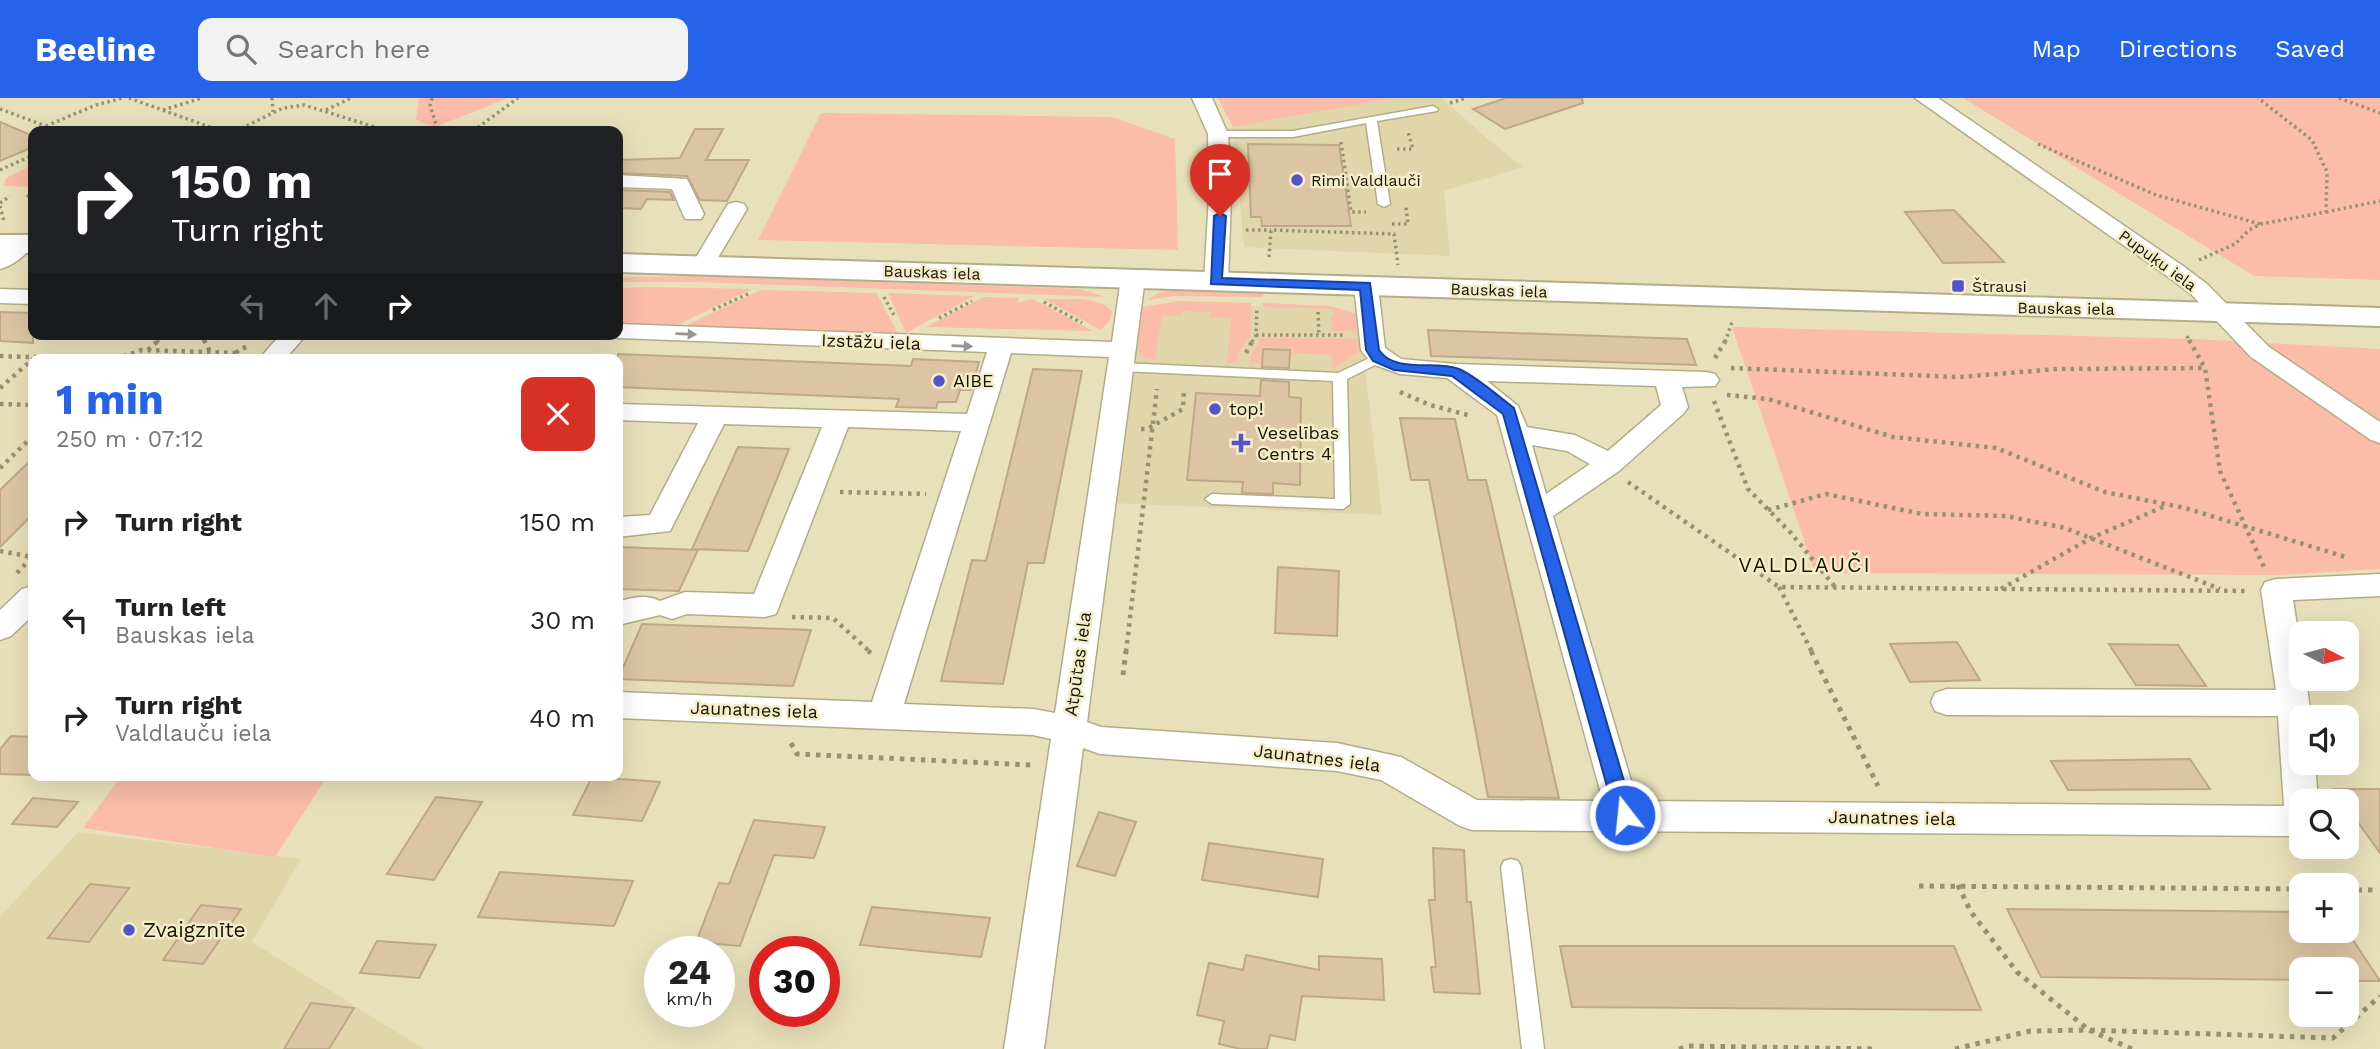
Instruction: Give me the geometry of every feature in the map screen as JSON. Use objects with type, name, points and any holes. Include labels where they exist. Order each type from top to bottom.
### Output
[{"type":"main road","name":"Bauskas iela","points":[[623,263],[1133,278],[1216,282],[1263,292],[1366,286],[2380,317]]},
{"type":"street","points":[[1202,98],[1218,134],[1220,196],[1216,282]]},
{"type":"street","name":"Pupuķu iela","points":[[1925,98],[2175,271],[2199,289],[2260,352],[2380,434]]},
{"type":"street","points":[[623,181],[680,184],[693,214]]},
{"type":"street","points":[[702,266],[736,209]]},
{"type":"street","name":"Atpūtas iela","points":[[1024,1049],[1133,278]]},
{"type":"street","points":[[1366,286],[1373,350],[1378,358],[1394,366],[1456,372],[1708,381]]},
{"type":"street","points":[[0,296],[28,297]]},
{"type":"street","name":"Izstāžu iela","points":[[623,331],[1001,347],[1123,359]]},
{"type":"street","points":[[276,354],[289,340]]},
{"type":"street","points":[[884,716],[1001,347]]},
{"type":"street","points":[[1456,372],[1509,412],[1625,815]]},
{"type":"street","points":[[1539,512],[1609,465],[1675,407],[1667,379]]},
{"type":"street","points":[[623,412],[977,423]]},
{"type":"street","points":[[623,527],[660,524],[715,416]]},
{"type":"street","points":[[623,612],[685,603],[765,606],[838,419]]},
{"type":"street","points":[[1514,428],[1565,439],[1592,451],[1609,465]]},
{"type":"street","points":[[2300,789],[2294,703],[2276,590],[2380,585]]},
{"type":"street","points":[[0,628],[28,602]]},
{"type":"street","points":[[1947,702],[2294,703]]},
{"type":"street","name":"Jaunatnes iela","points":[[623,705],[1033,722],[1069,729],[1100,740],[1337,757],[1390,766],[1472,815],[2289,821]]},
{"type":"lane","points":[[1218,134],[1293,134],[1437,107]]},
{"type":"lane","points":[[1371,119],[1384,204]]},
{"type":"lane","points":[[1123,359],[1243,372],[1340,377],[1378,358]]},
{"type":"lane","points":[[1212,499],[1343,504],[1340,377]]},
{"type":"lane","points":[[1511,867],[1531,1048]]},
{"type":"path","points":[[0,109],[46,126],[96,105],[123,98]]},
{"type":"path","points":[[128,98],[207,126]]},
{"type":"path","points":[[162,110],[202,98]]},
{"type":"path","points":[[272,98],[273,112]]},
{"type":"path","points":[[326,110],[351,98]]},
{"type":"path","points":[[432,98],[430,105],[436,126]]},
{"type":"path","points":[[480,126],[518,98]]},
{"type":"path","points":[[1437,107],[1465,98]]},
{"type":"path","points":[[2252,98],[2259,99],[2312,140],[2327,172],[2326,212]]},
{"type":"path","points":[[2339,98],[2380,113]]},
{"type":"path","points":[[246,126],[273,112],[304,106],[326,110],[373,126]]},
{"type":"path","points":[[1398,161],[1396,149],[1413,149],[1406,124]]},
{"type":"path","points":[[2028,137],[2156,195],[2261,224],[2380,201]]},
{"type":"path","points":[[1341,141],[1352,212],[1369,213]]},
{"type":"path","points":[[0,170],[28,157]]},
{"type":"path","points":[[10,196],[0,204],[12,244]]},
{"type":"path","points":[[1382,223],[1408,224],[1404,199]]},
{"type":"path","points":[[1392,223],[1398,265]]},
{"type":"path","points":[[2175,271],[2235,244],[2261,224]]},
{"type":"path","points":[[1242,230],[1394,234]]},
{"type":"path","points":[[1243,372],[1245,355],[1256,335],[1271,230]]},
{"type":"path","points":[[1045,303],[1088,326]]},
{"type":"path","points":[[1256,335],[1318,335],[1318,312]]},
{"type":"path","points":[[1736,315],[1708,381],[1748,489],[1836,588]]},
{"type":"path","points":[[1779,587],[2276,590],[2220,471],[2205,368],[2185,333]]},
{"type":"path","points":[[148,350],[159,340]]},
{"type":"path","points":[[204,340],[210,352]]},
{"type":"path","points":[[133,354],[148,350],[236,353]]},
{"type":"path","points":[[0,356],[28,358]]},
{"type":"path","points":[[0,388],[28,363]]},
{"type":"path","points":[[1708,381],[1729,367],[1959,377],[2058,369],[2205,368]]},
{"type":"path","points":[[1708,381],[1893,437],[1996,448],[2105,492],[2169,505],[2244,525],[2355,560]]},
{"type":"path","points":[[1123,676],[1157,389]]},
{"type":"path","points":[[1113,427],[1147,429],[1182,409],[1184,390]]},
{"type":"path","points":[[1398,391],[1430,405],[1514,428]]},
{"type":"path","points":[[0,404],[28,405]]},
{"type":"path","points":[[0,468],[28,441]]},
{"type":"path","points":[[1609,465],[1779,587],[1895,819]]},
{"type":"path","points":[[810,491],[955,495]]},
{"type":"path","points":[[1768,510],[1826,495],[1922,514],[2006,516],[2065,528],[2225,591]]},
{"type":"path","points":[[2001,589],[2091,538],[2169,505]]},
{"type":"path","points":[[0,551],[28,556]]},
{"type":"path","points":[[780,616],[833,618],[897,677]]},
{"type":"path","points":[[784,743],[793,743],[797,754],[1063,766]]},
{"type":"path","points":[[1958,885],[1971,912],[2017,972],[2089,1030],[2132,1049]]},
{"type":"path","points":[[1919,886],[2289,890]]},
{"type":"path","points":[[2359,890],[2374,890]]},
{"type":"path","points":[[1955,1049],[2030,1031],[2089,1030],[2333,1038],[2380,996]]},
{"type":"path","points":[[1679,1049],[1688,1046],[1878,1049]]},
{"type":"shaded area","points":[[419,98],[508,98],[438,126],[416,120]]},
{"type":"shaded area","points":[[1218,98],[1394,98],[1233,127]]},
{"type":"shaded area","points":[[1394,98],[1442,98],[1523,167],[1444,191],[1450,256],[1244,247],[1233,127]]},
{"type":"shaded area","points":[[1963,98],[2380,98],[2380,280],[2254,276]]},
{"type":"shaded area","points":[[821,113],[1112,117],[1175,139],[1178,250],[758,240]]},
{"type":"shaded area","points":[[28,167],[28,187],[4,186],[6,178]]},
{"type":"shaded area","points":[[714,276],[1080,289],[1105,297],[698,282],[623,282],[623,277]]},
{"type":"shaded area","points":[[623,288],[752,289],[673,327],[623,324]]},
{"type":"shaded area","points":[[761,290],[876,293],[900,337],[681,328]]},
{"type":"shaded area","points":[[888,293],[974,296],[906,333]]},
{"type":"shaded area","points":[[1158,293],[1263,293],[1263,297],[1175,296],[1147,300]]},
{"type":"shaded area","points":[[984,297],[1019,298],[1017,303],[1033,299],[1093,331],[926,327]]},
{"type":"shaded area","points":[[1044,299],[1090,300],[1112,311],[1111,319],[1101,330]]},
{"type":"shaded area","points":[[1179,301],[1251,303],[1250,337],[1238,353],[1236,363],[1227,363],[1231,318],[1210,317],[1211,312],[1182,311],[1181,316],[1162,315],[1155,360],[1146,359],[1138,352],[1142,307]]},
{"type":"shaded area","points":[[1262,303],[1330,306],[1357,314],[1360,331],[1332,331],[1331,315],[1335,315],[1334,309],[1263,307]]},
{"type":"shaded area","points":[[1182,305],[1328,307],[1359,315],[1382,515],[1091,502],[1119,308]]},
{"type":"shaded area","points":[[1732,327],[2192,339],[2380,349],[2380,569],[2277,575],[1815,573]]},
{"type":"shaded area","points":[[1262,338],[1359,339],[1359,352],[1333,369],[1332,355],[1292,353],[1291,348],[1261,347],[1260,364],[1250,364],[1251,355]]},
{"type":"shaded area","points":[[118,781],[324,781],[275,857],[83,828]]},
{"type":"shaded area","name":"Zvaigznīte","points":[[78,832],[301,859],[252,942],[424,1049],[0,1049],[0,917]]},
{"type":"building","points":[[1506,98],[1582,98],[1583,103],[1505,129],[1473,109]]},
{"type":"building","points":[[0,122],[28,134],[28,149],[0,161]]},
{"type":"building","points":[[695,129],[723,129],[706,160],[749,160],[727,201],[700,200],[687,176],[623,173],[623,160],[680,158]]},
{"type":"building","name":"Rimi Valdlauči","points":[[1248,144],[1339,145],[1351,226],[1262,226],[1261,217],[1251,217]]},
{"type":"building","points":[[623,190],[670,192],[674,200],[647,199],[641,209],[623,208]]},
{"type":"building","points":[[1954,210],[2004,262],[1943,263],[1905,212]]},
{"type":"building","points":[[0,312],[28,313],[28,340],[33,340],[33,343],[0,341]]},
{"type":"building","points":[[1428,330],[1687,339],[1696,365],[1431,356]]},
{"type":"building","points":[[1263,349],[1290,350],[1289,368],[1262,367]]},
{"type":"building","points":[[623,354],[911,366],[913,359],[979,362],[971,390],[960,390],[956,402],[938,402],[936,408],[896,407],[899,399],[623,387]]},
{"type":"building","points":[[1033,369],[1082,371],[1044,563],[1028,563],[1003,684],[941,681],[972,560],[986,561]]},
{"type":"building","points":[[1261,380],[1289,382],[1289,397],[1301,398],[1300,485],[1273,483],[1273,494],[1242,493],[1243,482],[1187,480],[1196,393],[1260,396]]},
{"type":"building","points":[[1400,418],[1455,419],[1468,480],[1486,480],[1559,798],[1488,797],[1429,480],[1411,480]]},
{"type":"building","points":[[738,447],[789,449],[748,551],[692,549]]},
{"type":"building","points":[[28,463],[28,519],[0,547],[0,490]]},
{"type":"building","points":[[623,547],[698,550],[679,591],[623,589]]},
{"type":"building","points":[[1278,567],[1339,571],[1337,636],[1275,633]]},
{"type":"building","points":[[642,624],[811,630],[793,686],[623,679],[623,668]]},
{"type":"building","points":[[1957,642],[1980,680],[1910,682],[1890,644]]},
{"type":"building","points":[[2109,644],[2178,645],[2206,686],[2136,685]]},
{"type":"building","points":[[11,736],[28,737],[28,775],[0,774],[0,749]]},
{"type":"building","points":[[2190,759],[2210,789],[2068,790],[2051,761]]},
{"type":"building","points":[[623,779],[660,782],[642,821],[573,815],[590,781]]},
{"type":"building","points":[[2359,789],[2380,789],[2380,853],[2359,824]]},
{"type":"building","points":[[436,797],[482,802],[434,880],[387,874]]},
{"type":"building","points":[[33,798],[78,802],[57,827],[12,824]]},
{"type":"building","points":[[1099,812],[1136,822],[1115,876],[1077,866]]},
{"type":"building","points":[[754,820],[825,827],[814,858],[774,855],[740,946],[735,946],[735,936],[698,936],[719,883],[729,884]]},
{"type":"building","points":[[1209,843],[1323,859],[1318,897],[1202,880]]},
{"type":"building","points":[[1433,848],[1464,850],[1467,902],[1471,902],[1480,994],[1434,992],[1431,967],[1436,967],[1429,900],[1435,900]]},
{"type":"building","points":[[500,872],[633,881],[614,926],[478,917]]},
{"type":"building","points":[[90,884],[129,888],[89,942],[48,938]]},
{"type":"building","points":[[201,905],[241,909],[203,964],[163,960]]},
{"type":"building","points":[[872,907],[990,918],[981,957],[860,945]]},
{"type":"building","points":[[2007,909],[2289,912],[2289,943],[2355,943],[2380,981],[2359,981],[2359,957],[2289,957],[2289,980],[2041,977]]},
{"type":"building","points":[[377,941],[436,945],[419,978],[360,973]]},
{"type":"building","points":[[1560,946],[1954,946],[1981,1010],[1572,1007]]},
{"type":"building","points":[[1246,955],[1319,970],[1319,956],[1382,959],[1384,1000],[1302,996],[1295,1040],[1270,1035],[1267,1049],[1241,1049],[1219,1044],[1224,1021],[1197,1015],[1209,963],[1243,970]]},
{"type":"building","points":[[311,1003],[354,1008],[329,1049],[284,1049]]},
{"type":"place","name":"Rimi Valdlauči","points":[[1297,180]]},
{"type":"place","name":"Štrausi","points":[[1958,286]]},
{"type":"place","name":"AIBE","points":[[939,381]]},
{"type":"place","name":"top!","points":[[1215,409]]},
{"type":"place","name":"Veselības Centrs 4","points":[[1241,443]]},
{"type":"place","name":"Zvaigznīte","points":[[129,930]]},
{"type":"district","name":"VALDLAUČI","points":[[1805,565]]},
{"type":"route","points":[[1220,216],[1216,282],[1366,286],[1373,350],[1378,358],[1394,366],[1456,372],[1509,412],[1625,815]]}]
